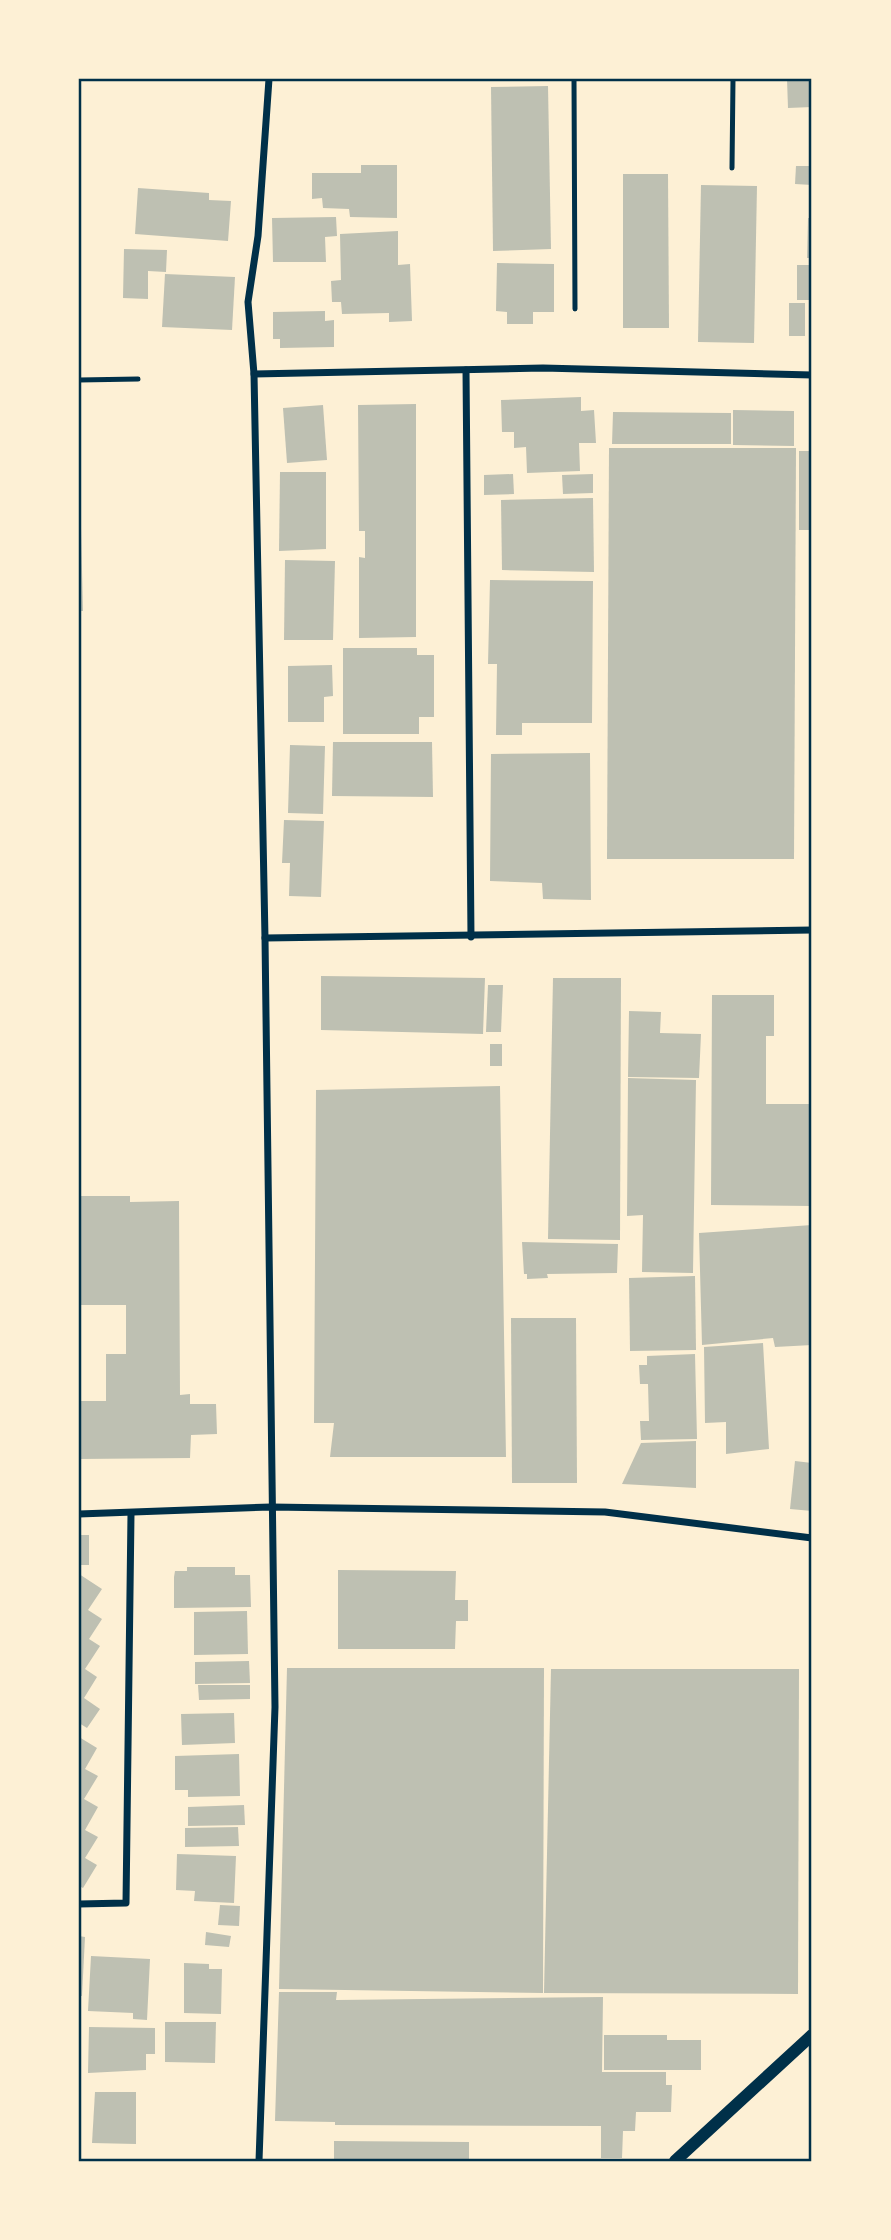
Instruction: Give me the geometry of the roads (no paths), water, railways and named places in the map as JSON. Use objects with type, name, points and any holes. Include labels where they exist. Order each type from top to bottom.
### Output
[{"type":"street","points":[[259,2161],[275,1707],[265,938],[254,374],[248,302],[258,236],[270,79]]},
{"type":"street","points":[[254,374],[543,368],[812,375]]},
{"type":"street","points":[[466,370],[471,937]]},
{"type":"street","points":[[265,938],[812,930]]},
{"type":"street","points":[[79,1514],[271,1507],[605,1512],[812,1538]]},
{"type":"street","points":[[79,1905],[126,1903],[131,1514]]},
{"type":"street","points":[[675,2161],[812,2035]]},
{"type":"lane","points":[[574,79],[575,309]]},
{"type":"lane","points":[[732,168],[733,79]]},
{"type":"lane","points":[[79,380],[138,379]]}]
